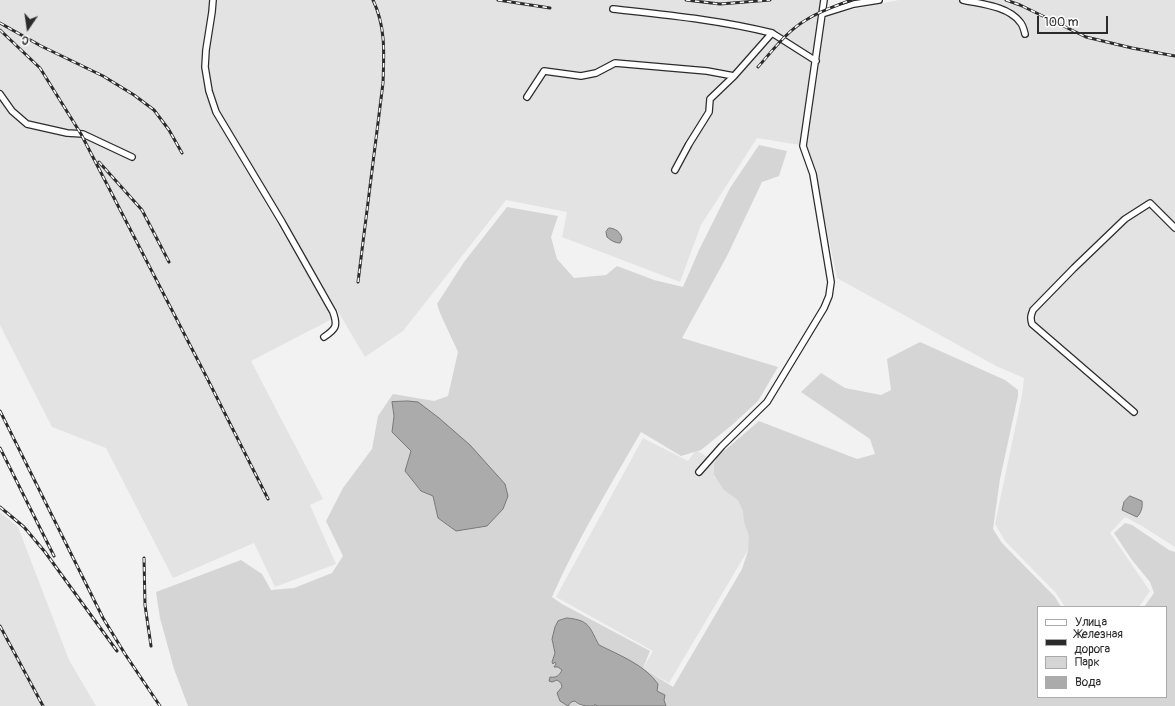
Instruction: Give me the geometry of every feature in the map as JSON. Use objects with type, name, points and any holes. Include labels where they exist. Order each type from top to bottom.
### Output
[{"type":"street","points":[[212,0],[212,12],[205,67],[209,90],[216,112],[278,215],[333,312],[336,319],[334,328],[324,337]]},
{"type":"street","points":[[699,472],[722,446],[767,402],[824,308],[829,296],[831,282],[813,174],[803,146],[824,0]]},
{"type":"street","points":[[822,14],[854,4],[879,0]]},
{"type":"street","points":[[963,0],[1008,12],[1020,22],[1025,34]]},
{"type":"street","points":[[613,9],[713,21],[772,33],[816,61]]},
{"type":"street","points":[[675,170],[709,112],[710,99],[734,76],[772,33]]},
{"type":"street","points":[[527,97],[544,71],[581,76],[596,72],[614,63],[707,71],[734,76]]},
{"type":"street","points":[[0,94],[12,111],[27,124],[67,133],[83,134],[132,157]]},
{"type":"street","points":[[1134,412],[1032,324],[1031,315],[1033,310],[1074,268],[1125,219],[1150,202],[1175,228]]},
{"type":"shaded area","points":[[0,0],[209,0],[209,11],[202,50],[201,67],[205,91],[212,113],[330,313],[332,319],[251,361],[323,499],[310,505],[336,564],[275,587],[254,543],[173,578],[106,448],[52,427],[0,325]]},
{"type":"shaded area","points":[[216,0],[821,0],[800,145],[757,138],[701,225],[680,282],[562,237],[567,212],[506,200],[403,331],[365,357],[219,111],[212,90],[209,67],[210,49],[216,12]]},
{"type":"shaded area","points":[[899,0],[1175,0],[1175,547],[1125,517],[1110,533],[1150,591],[1140,606],[1064,606],[1056,593],[1005,541],[995,524],[1022,395],[1024,378],[996,366],[837,278],[815,173],[806,146],[825,15]]},
{"type":"shaded area","points":[[643,438],[688,461],[696,450],[720,465],[714,477],[770,513],[669,683],[643,668],[653,651],[556,597]]},
{"type":"shaded area","points":[[0,512],[18,527],[69,660],[96,706],[0,706]]},
{"type":"green space","points":[[759,145],[787,151],[779,176],[762,182],[727,256],[682,338],[778,367],[758,401],[732,425],[701,450],[681,456],[641,432],[583,534],[552,597],[562,604],[650,651],[643,668],[673,687],[742,569],[748,551],[749,536],[744,522],[743,511],[738,500],[724,490],[714,475],[714,464],[717,457],[759,421],[857,459],[875,454],[870,439],[801,392],[821,373],[845,388],[881,395],[891,390],[887,359],[920,342],[1005,380],[1018,390],[1000,479],[993,529],[1002,543],[1055,597],[1060,606],[1037,606],[1037,698],[1167,698],[1167,606],[1145,606],[1154,593],[1150,582],[1132,560],[1114,533],[1125,523],[1132,525],[1169,550],[1175,552],[1175,706],[666,706],[664,700],[665,697],[657,691],[658,684],[655,680],[625,659],[599,645],[595,638],[552,639],[555,653],[553,658],[556,664],[555,667],[562,670],[555,678],[561,683],[562,687],[560,690],[571,702],[575,701],[580,706],[188,706],[174,669],[160,618],[156,592],[241,560],[262,574],[271,590],[294,588],[332,573],[343,556],[326,521],[343,488],[372,449],[378,416],[393,394],[434,401],[448,396],[458,352],[437,304],[464,262],[507,207],[558,216],[551,237],[557,259],[574,278],[606,275],[617,266],[654,280],[683,287],[699,250],[730,188]],"holes":[[[392,402],[456,531],[438,518],[433,496],[421,491],[405,471],[411,451],[392,432],[394,416]]]},
{"type":"water","points":[[609,228],[619,232],[622,239],[620,243],[607,237],[606,232]]},
{"type":"water","points":[[392,402],[418,402],[439,418],[470,445],[505,484],[508,496],[503,509],[487,526],[456,531],[438,518],[433,496],[421,491],[405,471],[411,451],[392,432],[394,416]]},
{"type":"water","points":[[1130,496],[1142,501],[1140,514],[1137,517],[1122,510],[1124,502]]},
{"type":"water","points":[[567,618],[585,623],[591,629],[599,645],[631,661],[653,677],[658,684],[657,691],[665,695],[664,700],[666,706],[597,706],[595,704],[595,706],[589,706],[581,705],[575,701],[571,702],[568,706],[560,701],[557,693],[562,687],[561,683],[557,680],[552,682],[549,681],[550,677],[557,676],[562,670],[558,667],[554,667],[556,664],[555,662],[553,664],[552,662],[555,653],[552,639],[558,621]]},
{"type":"railway","points":[[358,282],[383,83],[384,51],[382,30],[373,0]]},
{"type":"railway","points":[[498,0],[550,8]]},
{"type":"railway","points":[[686,0],[720,4],[770,0]]},
{"type":"railway","points":[[758,67],[780,41],[799,24],[817,14],[851,0]]},
{"type":"railway","points":[[1006,0],[1020,5],[1086,37],[1175,56]]},
{"type":"railway","points":[[0,23],[41,46],[103,76],[134,95],[154,110],[169,130],[182,153]]},
{"type":"railway","points":[[0,30],[40,68],[81,134],[268,499]]},
{"type":"railway","points":[[99,162],[142,210],[169,262]]},
{"type":"railway","points":[[0,411],[103,618],[160,706]]},
{"type":"railway","points":[[0,448],[54,556]]},
{"type":"railway","points":[[0,507],[24,527],[45,552],[117,651]]},
{"type":"railway","points":[[144,558],[145,605],[151,646]]},
{"type":"railway","points":[[0,626],[43,706]]}]
